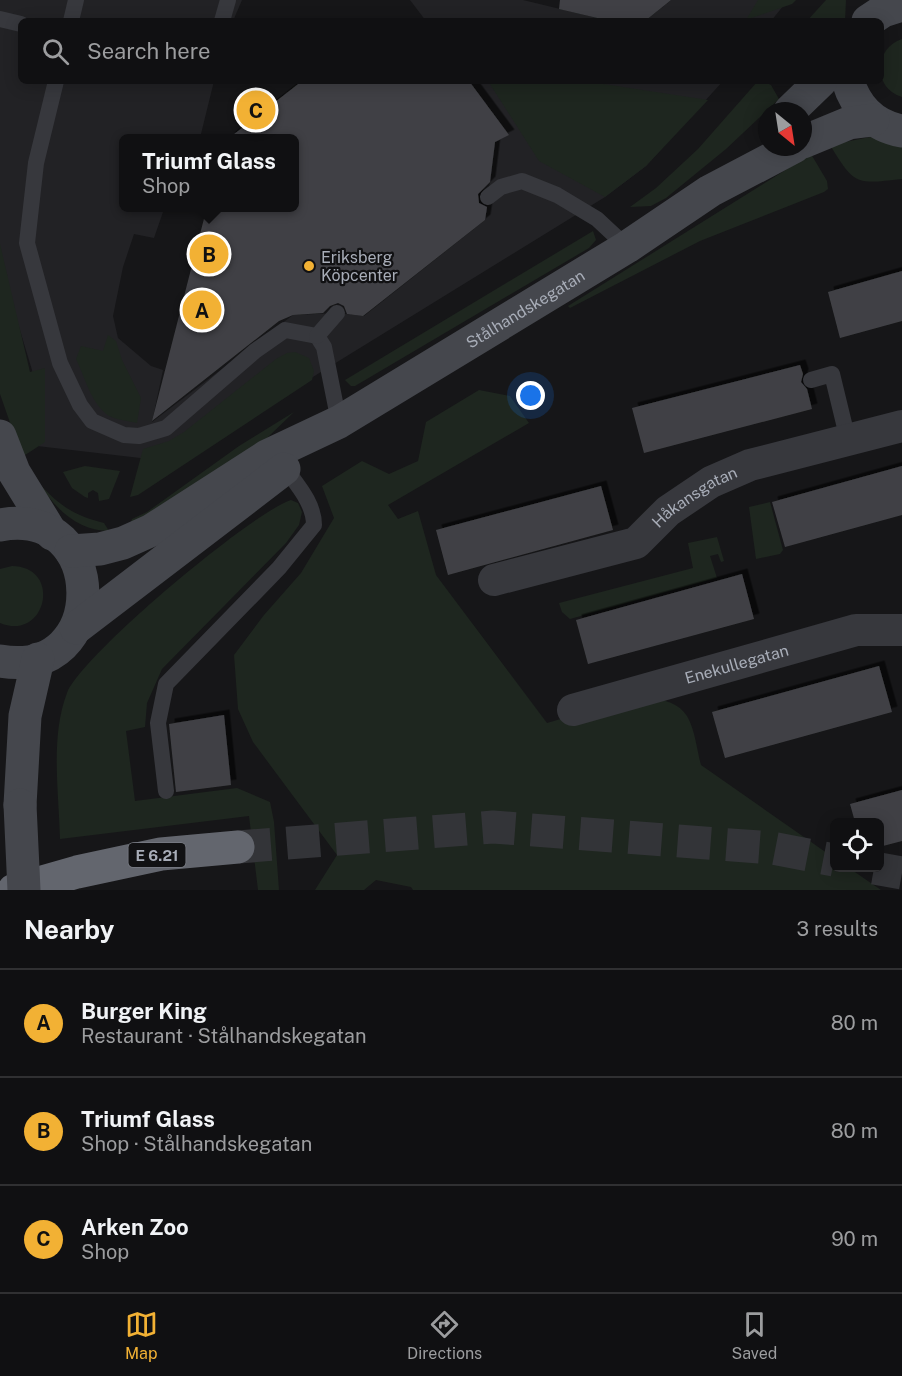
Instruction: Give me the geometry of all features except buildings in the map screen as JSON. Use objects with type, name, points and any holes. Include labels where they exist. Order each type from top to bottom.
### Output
[{"type":"highway","name":"E 6.21","points":[[14,890],[77,872],[161,854],[238,847]]},
{"type":"highway","points":[[0,873],[77,872]]},
{"type":"street","points":[[864,0],[867,18]]},
{"type":"street","points":[[872,18],[883,11],[902,5]]},
{"type":"street","points":[[799,102],[818,84]]},
{"type":"street","points":[[849,84],[855,99],[888,125]]},
{"type":"street","points":[[812,138],[849,123],[888,125]]},
{"type":"street","name":"Stålhandskegatan","points":[[710,191],[758,143]]},
{"type":"street","name":"Stålhandskegatan","points":[[62,543],[100,549],[152,530],[267,456],[339,422],[627,248],[710,191],[777,156]]},
{"type":"street","name":"Stålhandskegatan","points":[[38,660],[60,647],[76,628],[285,468],[339,422]]},
{"type":"street","name":"Håkansgatan","points":[[494,580],[636,543],[668,511],[711,482],[750,465],[902,426]]},
{"type":"street","points":[[0,436],[14,472],[62,543],[84,583],[84,606],[76,628]]},
{"type":"street","points":[[0,525],[28,525],[62,543]]},
{"type":"street","name":"Enekullegatan","points":[[573,710],[856,630],[902,630]]},
{"type":"street","points":[[0,662],[20,663],[38,660],[25,716],[20,805],[24,890]]},
{"type":"street","points":[[0,724],[20,805]]},
{"type":"lane","points":[[72,18],[76,0]]},
{"type":"lane","points":[[223,18],[228,0]]},
{"type":"lane","points":[[0,19],[18,23]]},
{"type":"lane","points":[[55,84],[36,163],[27,243],[60,363],[80,405],[92,421],[124,435],[139,436],[166,428],[255,351],[285,330],[317,336],[324,348],[339,422]]},
{"type":"lane","points":[[488,197],[501,188],[522,181],[557,195],[597,219],[627,248]]},
{"type":"lane","points":[[317,336],[337,313]]},
{"type":"lane","points":[[812,380],[832,374],[848,440]]},
{"type":"lane","points":[[166,791],[158,723],[166,684],[279,568],[314,525],[314,516],[307,500],[285,468]]},
{"type":"shaded area","points":[[0,0],[242,0],[234,18],[18,18],[18,84],[213,84],[201,134],[119,134],[119,212],[163,212],[154,238],[134,234],[123,267],[113,316],[118,338],[151,366],[163,370],[152,422],[293,315],[337,313],[364,316],[485,220],[495,142],[508,135],[471,84],[720,84],[646,166],[605,197],[175,462],[37,446],[32,370],[0,264]]},
{"type":"shaded area","points":[[410,0],[523,0],[598,18],[424,18]]},
{"type":"shaded area","points":[[671,0],[788,0],[773,18],[649,18]]},
{"type":"shaded area","points":[[758,0],[796,0],[792,4],[747,18]]},
{"type":"shaded area","points":[[826,0],[846,0],[845,18],[810,18]]},
{"type":"shaded area","points":[[902,39],[902,97],[892,92],[884,83],[884,55],[893,44]]},
{"type":"shaded area","points":[[490,84],[604,84],[708,100],[646,166],[605,197],[539,161]]},
{"type":"shaded area","points":[[755,84],[771,85],[779,99],[776,102],[758,102],[758,119],[726,149],[666,198],[651,206],[630,207],[656,188],[698,149]]},
{"type":"shaded area","points":[[870,137],[902,144],[902,179],[875,182],[858,179],[845,168],[830,145]]},
{"type":"shaded area","points":[[808,156],[812,156],[827,181],[828,189],[824,192],[700,241],[570,308],[568,306]]},
{"type":"shaded area","points":[[593,231],[596,240],[589,248],[355,386],[351,386],[345,380]]},
{"type":"shaded area","points":[[0,244],[30,372],[45,368],[45,442],[22,457],[0,394]]},
{"type":"shaded area","points":[[108,335],[116,341],[122,360],[141,398],[137,423],[109,416],[103,411],[89,390],[76,359],[81,346],[103,351]]},
{"type":"shaded area","points":[[295,352],[309,358],[314,371],[312,380],[138,495],[130,497],[143,449],[169,441],[184,432],[276,359],[287,353]]},
{"type":"shaded area","points":[[479,390],[510,396],[529,423],[388,505],[398,519],[418,511],[436,575],[547,723],[600,707],[641,699],[660,700],[675,705],[690,721],[701,765],[830,855],[830,872],[855,872],[881,890],[413,890],[411,887],[376,880],[364,890],[315,890],[337,855],[253,742],[238,709],[234,655],[264,615],[301,573],[334,518],[322,486],[362,461],[389,474],[418,461],[426,422]]},
{"type":"shaded area","points":[[294,412],[267,438],[137,522],[130,524],[132,519],[147,512],[239,446]]},
{"type":"shaded area","points":[[85,466],[120,471],[109,499],[99,501],[98,493],[93,490],[88,493],[88,498],[72,488],[63,472]]},
{"type":"shaded area","points":[[38,482],[68,508],[84,517],[104,523],[109,531],[87,527],[68,516],[59,509]]},
{"type":"shaded area","points":[[291,500],[298,503],[302,512],[299,525],[286,543],[162,669],[147,703],[145,727],[126,731],[135,801],[237,788],[270,802],[274,822],[279,890],[258,890],[249,816],[60,839],[57,746],[67,693],[103,648],[134,618],[206,557],[270,511]]},
{"type":"shaded area","points":[[770,502],[783,550],[780,554],[756,559],[749,507]]},
{"type":"shaded area","points":[[717,537],[724,561],[721,562],[718,554],[710,556],[717,578],[570,619],[562,612],[559,603],[693,568],[688,543]]},
{"type":"shaded area","points":[[12,566],[28,570],[38,578],[43,589],[42,602],[37,614],[28,622],[16,626],[0,623],[0,569]]},
{"type":"tunnel","points":[[238,847],[493,827],[772,848],[830,859]]},
{"type":"tunnel","points":[[884,870],[902,873]]},
{"type":"place","name":"Arken Zoo","points":[[256,110]]},
{"type":"place","name":"Triumf Glass","points":[[209,254]]},
{"type":"place","name":"Eriksberg Köpcenter","points":[[309,266]]},
{"type":"place","name":"Burger King","points":[[202,310]]}]
